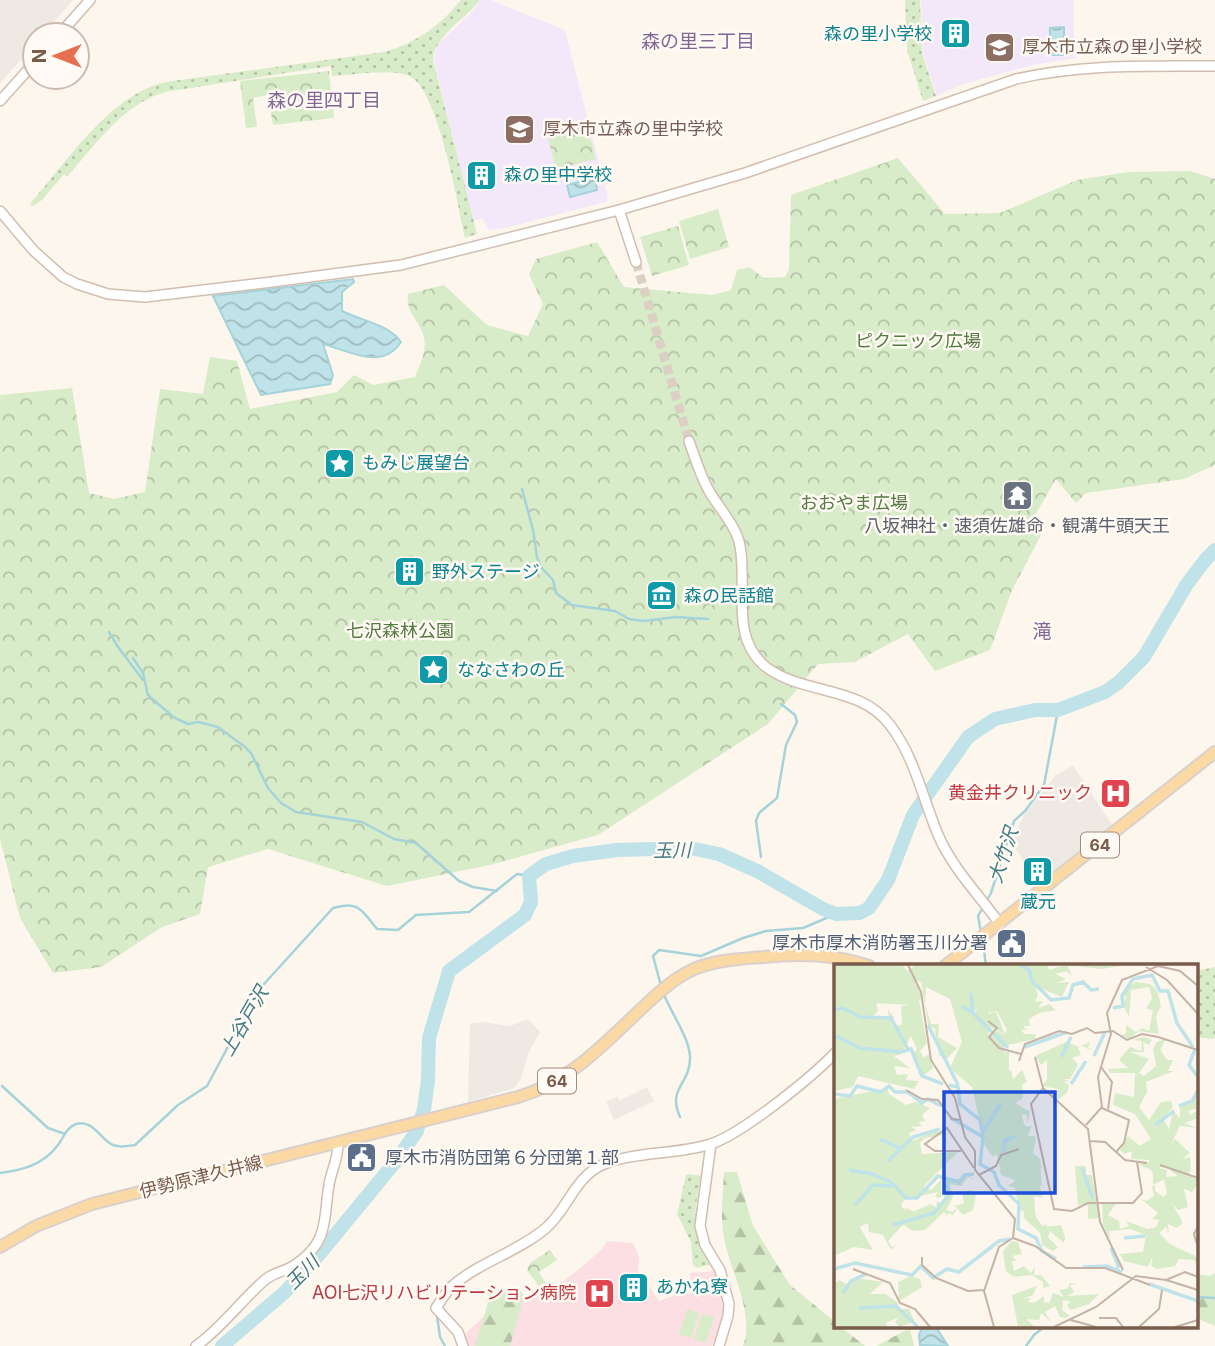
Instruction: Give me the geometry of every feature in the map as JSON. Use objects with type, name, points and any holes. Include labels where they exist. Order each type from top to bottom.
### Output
[{"type":"main road","name":"64","points":[[948,964],[1215,752]]},
{"type":"main road","name":"伊勢原津久井線","points":[[0,1247],[36,1226],[92,1204],[518,1097],[557,1081],[586,1061],[667,985],[703,966],[740,959],[804,953],[835,956],[862,964]]},
{"type":"street","points":[[72,21],[90,0]]},
{"type":"street","points":[[0,211],[33,250],[63,277],[95,290],[134,297],[272,282],[401,265],[620,210],[745,173],[1016,79],[1045,72],[1098,66],[1215,66]]},
{"type":"street","points":[[0,101],[21,78]]},
{"type":"street","points":[[620,210],[636,262]]},
{"type":"street","points":[[689,441],[709,490],[740,542],[743,631],[758,659],[780,675],[849,697],[879,713],[895,731],[949,858],[1000,924]]},
{"type":"street","points":[[463,1346],[458,1332],[436,1308],[445,1293],[462,1279],[545,1229],[589,1173],[611,1162],[711,1144],[738,1130],[808,1078],[834,1055]]},
{"type":"street","points":[[196,1346],[213,1334],[269,1277],[298,1264],[318,1243],[326,1221],[329,1185],[338,1142]]},
{"type":"street","points":[[711,1144],[700,1226],[705,1245],[720,1270],[729,1304],[719,1346]]},
{"type":"shaded area","points":[[0,0],[73,0],[55,21],[21,21],[21,60],[0,83]]},
{"type":"shaded area","name":"厚木市立森の里中学校","points":[[480,0],[491,0],[565,30],[608,198],[606,202],[505,228],[488,230],[483,218],[473,221],[434,60],[436,46],[472,12]]},
{"type":"shaded area","name":"厚木市立森の里小学校","points":[[921,0],[1074,0],[1076,58],[1033,65],[960,85],[937,96],[923,53]]},
{"type":"shaded area","points":[[1073,765],[1114,828],[1040,885],[1010,841],[1026,812],[1056,775]]},
{"type":"shaded area","points":[[528,1019],[540,1032],[528,1054],[521,1079],[514,1088],[468,1102],[470,1025],[482,1022],[510,1026]]},
{"type":"shaded area","points":[[647,1087],[654,1101],[614,1120],[606,1102],[617,1097],[619,1101]]},
{"type":"shaded area","name":"AOI七沢リハビリテーション病院","points":[[607,1241],[633,1243],[639,1257],[638,1270],[659,1301],[685,1292],[691,1294],[690,1273],[716,1271],[724,1312],[712,1346],[469,1346],[465,1334],[497,1304],[521,1296],[533,1298],[543,1295],[577,1271],[601,1250]]},
{"type":"green space","points":[[461,0],[480,0],[444,36],[434,52],[433,60],[477,234],[465,238],[445,148],[428,100],[418,83],[407,75],[389,72],[332,76],[331,66],[165,92],[150,98],[111,127],[67,177],[64,174],[42,200],[33,206],[30,204],[90,132],[126,100],[146,89],[166,82],[384,52],[427,32],[445,18]]},
{"type":"green space","points":[[905,0],[920,0],[922,53],[936,96],[923,101],[907,50]]},
{"type":"green space","points":[[329,71],[334,118],[273,125],[268,95],[253,98],[257,127],[246,128],[240,81]]},
{"type":"green space","points":[[586,121],[596,159],[556,169],[546,131]]},
{"type":"green space","name":"七沢森林公園","points":[[898,158],[945,214],[1000,213],[1077,180],[1128,172],[1190,171],[1215,179],[1215,465],[1184,479],[1086,493],[1076,503],[1056,479],[1030,524],[1041,535],[1012,590],[990,650],[935,671],[908,634],[855,662],[818,664],[768,724],[598,835],[490,865],[387,886],[268,849],[208,867],[200,914],[162,927],[101,967],[53,973],[20,918],[0,839],[0,395],[72,388],[89,493],[114,499],[145,492],[160,389],[203,394],[210,357],[237,361],[250,409],[337,392],[354,375],[373,385],[415,377],[425,343],[422,331],[410,310],[408,294],[444,285],[487,325],[528,336],[543,304],[529,274],[536,259],[597,242],[624,287],[712,295],[731,290],[737,270],[749,267],[764,278],[785,277],[789,270],[791,195]]},
{"type":"green space","points":[[718,209],[729,247],[690,259],[679,221]]},
{"type":"green space","points":[[678,226],[689,265],[652,276],[640,237]]},
{"type":"green space","points":[[1215,967],[1215,1039],[1198,1037],[1198,971]]},
{"type":"green space","points":[[724,1172],[737,1172],[753,1226],[790,1285],[834,1321],[834,1328],[842,1328],[865,1346],[743,1346],[746,1333],[744,1306],[727,1251],[722,1205]]},
{"type":"green space","points":[[686,1175],[701,1176],[696,1212],[697,1232],[712,1264],[697,1268],[693,1265],[691,1242],[677,1214]]},
{"type":"green space","points":[[550,1250],[557,1260],[539,1272],[547,1286],[541,1289],[527,1270],[530,1263]]},
{"type":"green space","points":[[1215,1273],[1215,1326],[1198,1319],[1198,1274],[1210,1276]]},
{"type":"green space","points":[[520,1290],[524,1296],[510,1346],[475,1346],[489,1299],[499,1291]]},
{"type":"green space","points":[[687,1309],[699,1313],[691,1338],[679,1334]]},
{"type":"green space","points":[[702,1314],[714,1317],[706,1343],[694,1339]]},
{"type":"green space","points":[[910,1328],[914,1346],[876,1346]]},
{"type":"water","points":[[1064,27],[1064,55],[1050,55],[1050,28]]},
{"type":"water","points":[[595,178],[597,190],[570,197],[567,185]]},
{"type":"water","points":[[353,279],[354,282],[342,292],[342,311],[382,327],[401,342],[385,356],[375,357],[365,357],[323,344],[333,375],[330,384],[261,395],[213,296]]},
{"type":"water","points":[[922,1328],[937,1328],[948,1346],[920,1345],[919,1335]]},
{"type":"waterway","points":[[522,489],[540,566],[553,580],[556,593],[572,605],[615,611],[629,619],[643,621],[676,617],[708,619]]},
{"type":"waterway","name":"玉川","points":[[222,1346],[285,1292],[312,1263],[396,1161],[417,1131],[424,1109],[428,1080],[429,1038],[449,971],[525,915],[531,902],[529,876],[546,864],[573,856],[617,850],[690,848],[719,854],[757,871],[836,914],[860,913],[869,908],[888,880],[913,815],[968,737],[995,719],[1035,710],[1058,710],[1105,692],[1118,683],[1144,657],[1187,584],[1215,550]]},
{"type":"waterway","points":[[109,632],[143,680]]},
{"type":"waterway","points":[[133,658],[143,673],[148,695],[175,718],[188,724],[198,722],[218,727],[245,747],[251,753],[268,788],[281,803],[296,812],[362,822],[394,839],[416,843],[459,881],[473,887],[497,891]]},
{"type":"waterway","points":[[761,857],[756,821],[759,813],[777,798],[786,745],[797,722],[795,715],[781,704]]},
{"type":"waterway","name":"大竹沢","points":[[981,932],[978,916],[991,893],[1014,821],[1044,785],[1058,710]]},
{"type":"waterway","name":"玉川","points":[[759,871],[761,866]]},
{"type":"waterway","name":"上谷戸沢","points":[[0,1173],[39,1162],[52,1152],[68,1130],[76,1124],[87,1124],[113,1145],[135,1145],[178,1105],[207,1086],[254,998],[333,908],[354,906],[363,912],[377,929],[398,930],[416,915],[469,912],[517,874],[529,876]]},
{"type":"waterway","points":[[660,982],[653,956],[659,950],[701,956],[743,938],[766,931],[803,928],[836,914]]},
{"type":"waterway","name":"大竹沢","points":[[983,942],[986,964]]},
{"type":"waterway","points":[[665,997],[690,1052],[687,1075],[677,1092],[680,1117]]},
{"type":"waterway","points":[[2,1086],[48,1128],[65,1134]]},
{"type":"waterway","points":[[1198,1297],[1215,1298]]},
{"type":"waterway","points":[[437,1316],[440,1337],[445,1346]]},
{"type":"waterway","name":"大竹沢","points":[[1026,1346],[1043,1328]]},
{"type":"tunnel","points":[[636,262],[689,441]]},
{"type":"place","name":"森の里小学校","points":[[955,34]]},
{"type":"place","name":"厚木市立森の里小学校","points":[[999,47]]},
{"type":"place","name":"厚木市立森の里中学校","points":[[520,129]]},
{"type":"place","name":"森の里中学校","points":[[481,175]]},
{"type":"place","name":"もみじ展望台","points":[[339,463]]},
{"type":"place","name":"八坂神社・速須佐雄命・観溝牛頭天王","points":[[1017,496]]},
{"type":"place","name":"野外ステージ","points":[[409,572]]},
{"type":"place","name":"森の民話館","points":[[661,596]]},
{"type":"place","name":"ななさわの丘","points":[[434,670]]},
{"type":"place","name":"黄金井クリニック","points":[[1115,793]]},
{"type":"place","name":"蔵元","points":[[1038,872]]},
{"type":"place","name":"厚木市厚木消防署玉川分署","points":[[1011,943]]},
{"type":"place","name":"厚木市消防団第６分団第１部","points":[[362,1158]]},
{"type":"place","name":"あかね寮","points":[[633,1287]]},
{"type":"place","name":"AOI七沢リハビリテーション病院","points":[[599,1293]]},
{"type":"district","name":"森の里三丁目","points":[[698,41]]},
{"type":"district","name":"森の里四丁目","points":[[324,100]]},
{"type":"district","name":"滝","points":[[1042,631]]},
{"type":"park label","name":"ピクニック広場","points":[[918,341]]},
{"type":"park label","name":"おおやま広場","points":[[854,503]]}]
